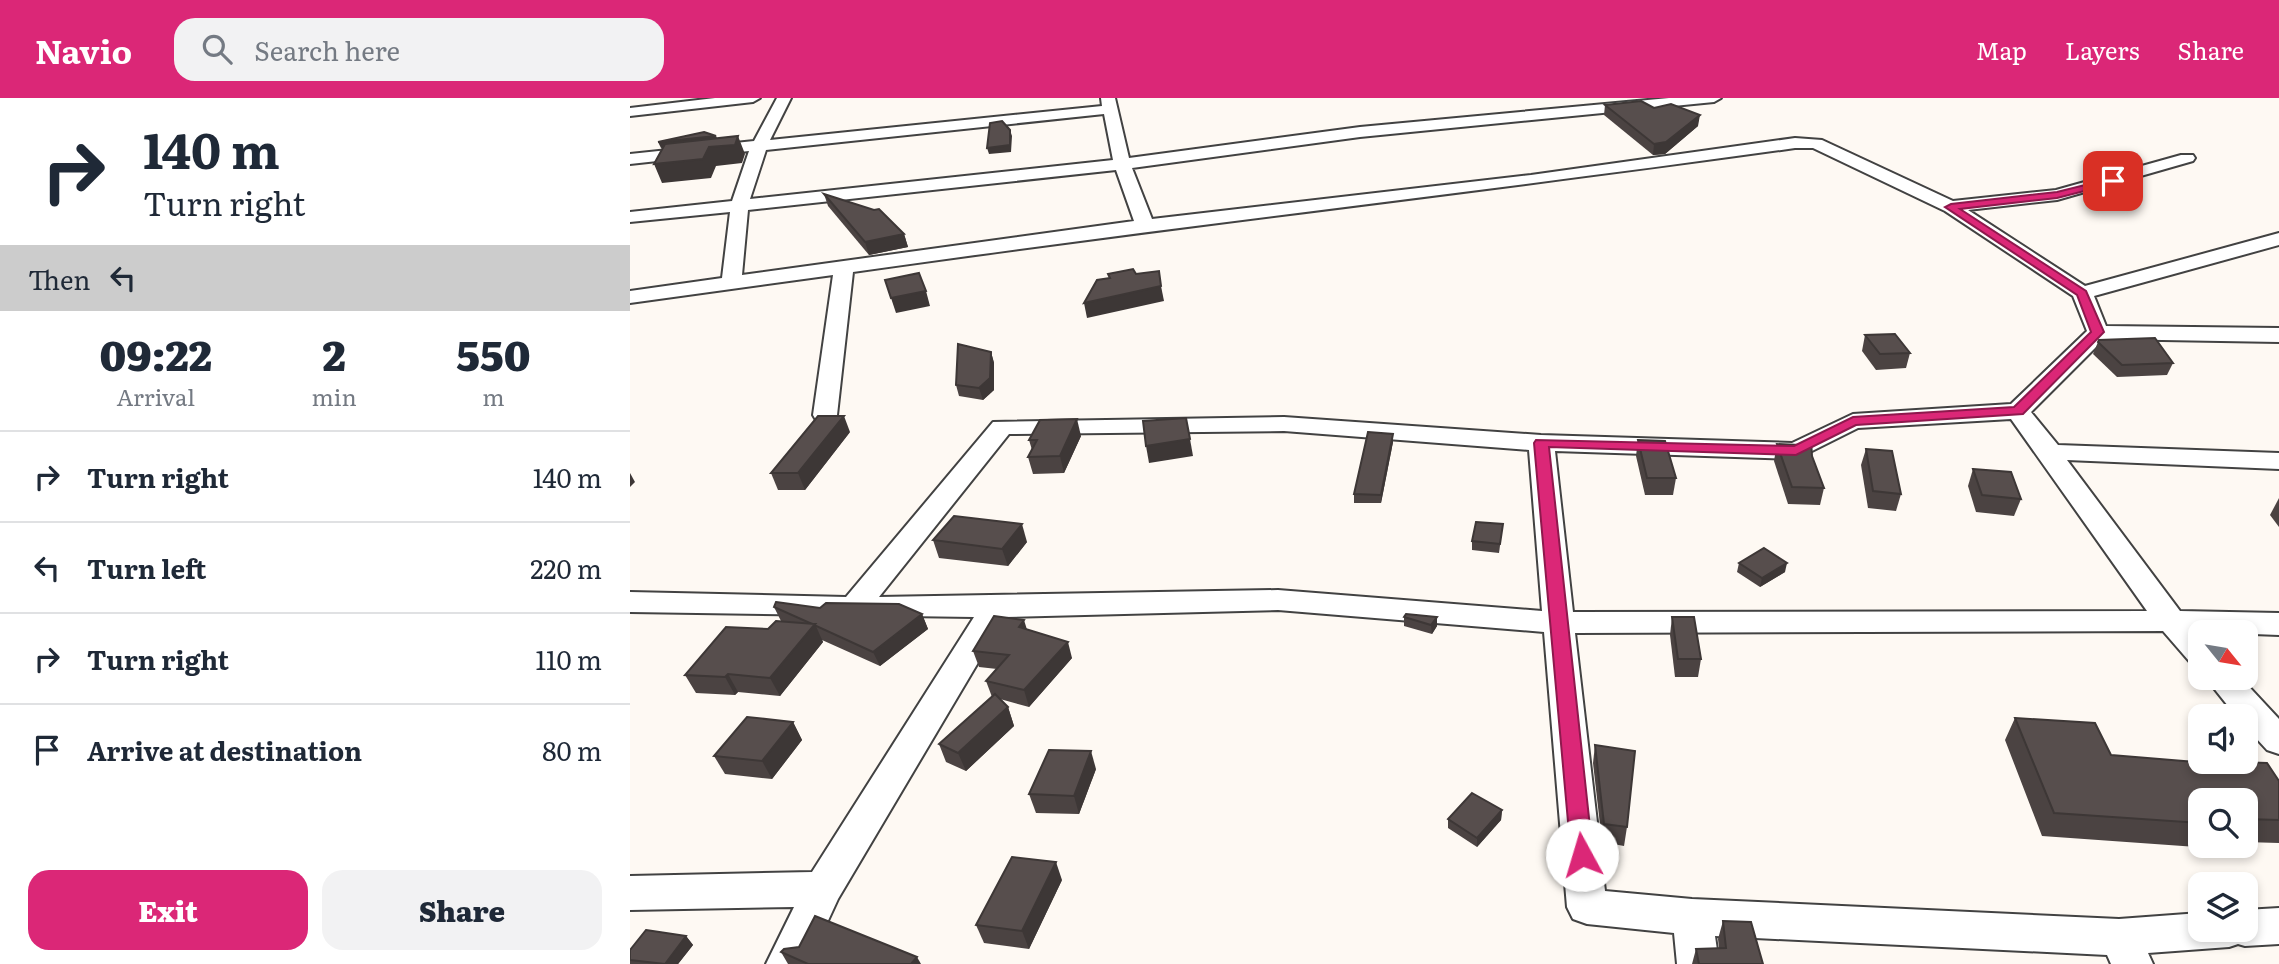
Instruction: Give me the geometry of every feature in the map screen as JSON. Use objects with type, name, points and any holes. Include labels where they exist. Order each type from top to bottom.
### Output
[{"type":"street","points":[[630,112],[753,98]]},
{"type":"street","points":[[731,284],[740,204],[759,146],[784,98]]},
{"type":"street","points":[[630,217],[1122,164],[1360,132],[1714,98]]},
{"type":"street","points":[[630,159],[1110,104],[1122,164],[1145,225]]},
{"type":"street","points":[[630,297],[1145,225],[1517,181],[1795,143],[1816,143],[1951,207],[2082,293],[2098,332]]},
{"type":"street","points":[[1951,207],[2057,195],[2188,158]]},
{"type":"street","points":[[2082,293],[2279,239]]},
{"type":"street","points":[[825,415],[844,268]]},
{"type":"street","points":[[854,607],[1002,427],[1284,424],[1541,443],[1796,451],[1853,421],[2018,411],[2098,332],[2279,335]]},
{"type":"street","points":[[2018,411],[2051,452],[2279,461]]},
{"type":"street","points":[[2018,411],[2171,621],[2188,640]]},
{"type":"street","points":[[1541,443],[1587,906],[2125,950],[2188,937]]},
{"type":"street","points":[[630,602],[996,607],[1278,600],[1558,623],[2171,621],[2279,624]]},
{"type":"street","points":[[787,964],[823,889],[996,607]]},
{"type":"street","points":[[2233,690],[2279,741]]},
{"type":"street","points":[[630,893],[823,889]]},
{"type":"street","points":[[1692,916],[1698,964]]},
{"type":"street","points":[[2258,927],[2279,926]]},
{"type":"building","points":[[1641,101],[1654,108],[1671,104],[1700,115],[1666,142],[1654,144],[1605,105]]},
{"type":"building","points":[[1002,121],[1010,130],[1010,145],[987,148],[990,123]]},
{"type":"building","points":[[704,132],[716,136],[658,142]]},
{"type":"building","points":[[738,136],[735,145],[709,147],[703,159],[654,164],[665,144]]},
{"type":"building","points":[[824,194],[874,210],[879,209],[904,234],[865,242]]},
{"type":"building","points":[[1133,269],[1136,274],[1159,271],[1161,286],[1084,303],[1097,280],[1110,278],[1108,274]]},
{"type":"building","points":[[919,273],[926,291],[891,298],[885,280]]},
{"type":"building","points":[[1895,334],[1910,353],[1880,354],[1865,335]]},
{"type":"building","points":[[2155,338],[2173,363],[2122,365],[2098,342],[2099,340]]},
{"type":"building","points":[[958,344],[991,352],[990,378],[979,388],[956,385]]},
{"type":"building","points":[[818,416],[844,416],[798,473],[771,473]]},
{"type":"building","points":[[1186,418],[1190,439],[1146,446],[1143,421]]},
{"type":"building","points":[[1077,419],[1060,456],[1028,457],[1037,440],[1029,440],[1040,420]]},
{"type":"building","points":[[1368,432],[1393,434],[1381,495],[1354,494]]},
{"type":"building","points":[[1638,440],[1665,441],[1676,478],[1647,478]]},
{"type":"building","points":[[1811,440],[1812,456],[1824,488],[1792,487],[1777,444],[1800,445]]},
{"type":"building","points":[[1866,449],[1892,451],[1901,494],[1873,491]]},
{"type":"building","points":[[1973,469],[2011,472],[2021,499],[1982,495]]},
{"type":"building","points":[[954,516],[1022,524],[1002,549],[933,540]]},
{"type":"building","points":[[1476,522],[1503,524],[1500,544],[1472,541]]},
{"type":"building","points":[[1764,548],[1787,563],[1762,578],[1739,563]]},
{"type":"building","points":[[776,602],[820,608],[826,603],[899,604],[922,614],[873,652],[774,607]]},
{"type":"building","points":[[1406,614],[1437,617],[1431,625],[1404,617]]},
{"type":"building","points":[[994,616],[1024,620],[1019,627],[1068,642],[1024,690],[986,681],[1009,655],[973,651]]},
{"type":"building","points":[[1672,617],[1694,617],[1701,659],[1678,659]]},
{"type":"building","points":[[776,621],[815,624],[770,678],[728,674],[725,677],[685,675],[726,627],[768,629]]},
{"type":"building","points":[[995,694],[1008,707],[958,753],[939,744]]},
{"type":"building","points":[[747,717],[793,722],[762,761],[714,756]]},
{"type":"building","points":[[2015,718],[2095,723],[2111,755],[2188,761],[2188,774],[2258,774],[2258,763],[2267,763],[2279,781],[2279,820],[2258,819],[2258,788],[2188,788],[2188,822],[2054,813]]},
{"type":"building","points":[[1595,745],[1635,751],[1627,827],[1604,824]]},
{"type":"building","points":[[1049,750],[1091,751],[1074,796],[1029,794]]},
{"type":"building","points":[[1472,793],[1502,810],[1477,838],[1448,819]]},
{"type":"building","points":[[1012,857],[1056,862],[1022,931],[976,925]]},
{"type":"building","points":[[815,916],[917,957],[911,964],[808,964],[781,952],[799,947]]},
{"type":"building","points":[[1723,921],[1751,922],[1763,964],[1699,964],[1696,949],[1726,948]]},
{"type":"building","points":[[646,930],[686,936],[665,964],[630,960],[630,950]]},
{"type":"route","points":[[1582,855],[1541,443],[1796,451],[1853,421],[2018,411],[2098,332],[2082,293],[1951,207],[2057,195],[2113,181]]}]
